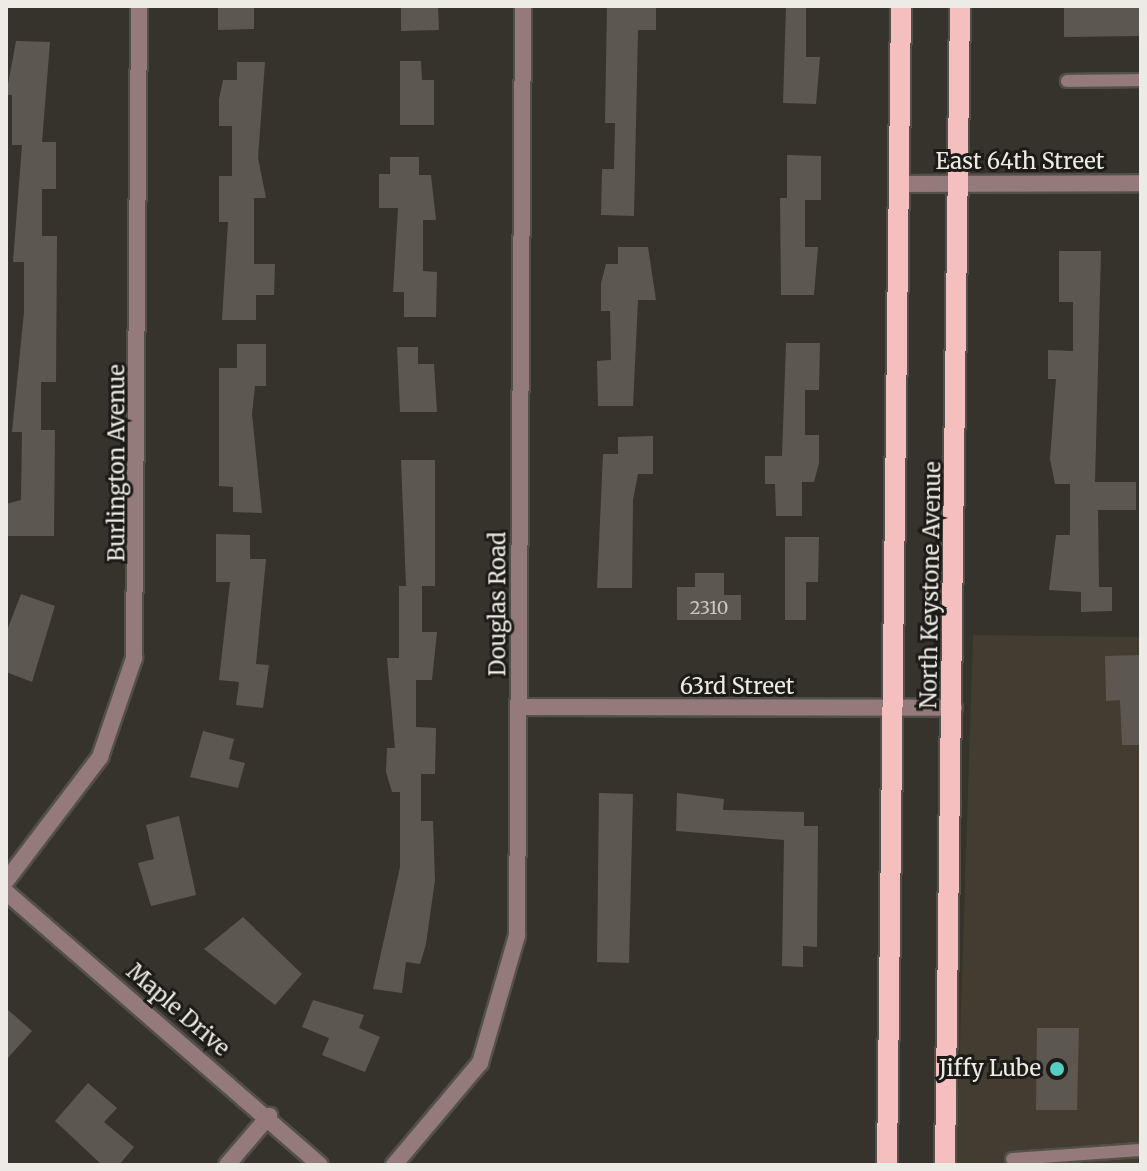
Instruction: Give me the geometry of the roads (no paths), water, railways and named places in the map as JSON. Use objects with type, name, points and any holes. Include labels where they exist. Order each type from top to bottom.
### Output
[{"type":"main road","name":"North Keystone Avenue","points":[[887,1165],[901,6]]},
{"type":"main road","name":"North Keystone Avenue","points":[[945,1165],[954,708],[960,6]]},
{"type":"street","name":"Burlington Avenue","points":[[6,881],[100,757],[134,658],[139,6]]},
{"type":"street","name":"Douglas Road","points":[[394,1165],[480,1063],[507,988],[519,911],[523,6]]},
{"type":"street","name":"East 64th Street","points":[[900,184],[1141,183]]},
{"type":"street","name":"63rd Street","points":[[520,707],[954,708]]},
{"type":"street","name":"Maple Drive","points":[[6,892],[269,1116],[320,1165]]},
{"type":"street","points":[[227,1165],[269,1116]]},
{"type":"lane","points":[[1067,81],[1141,80]]},
{"type":"lane","points":[[1012,1159],[1141,1150]]},
{"type":"place","name":"Jiffy Lube","points":[[1057,1069]]}]
